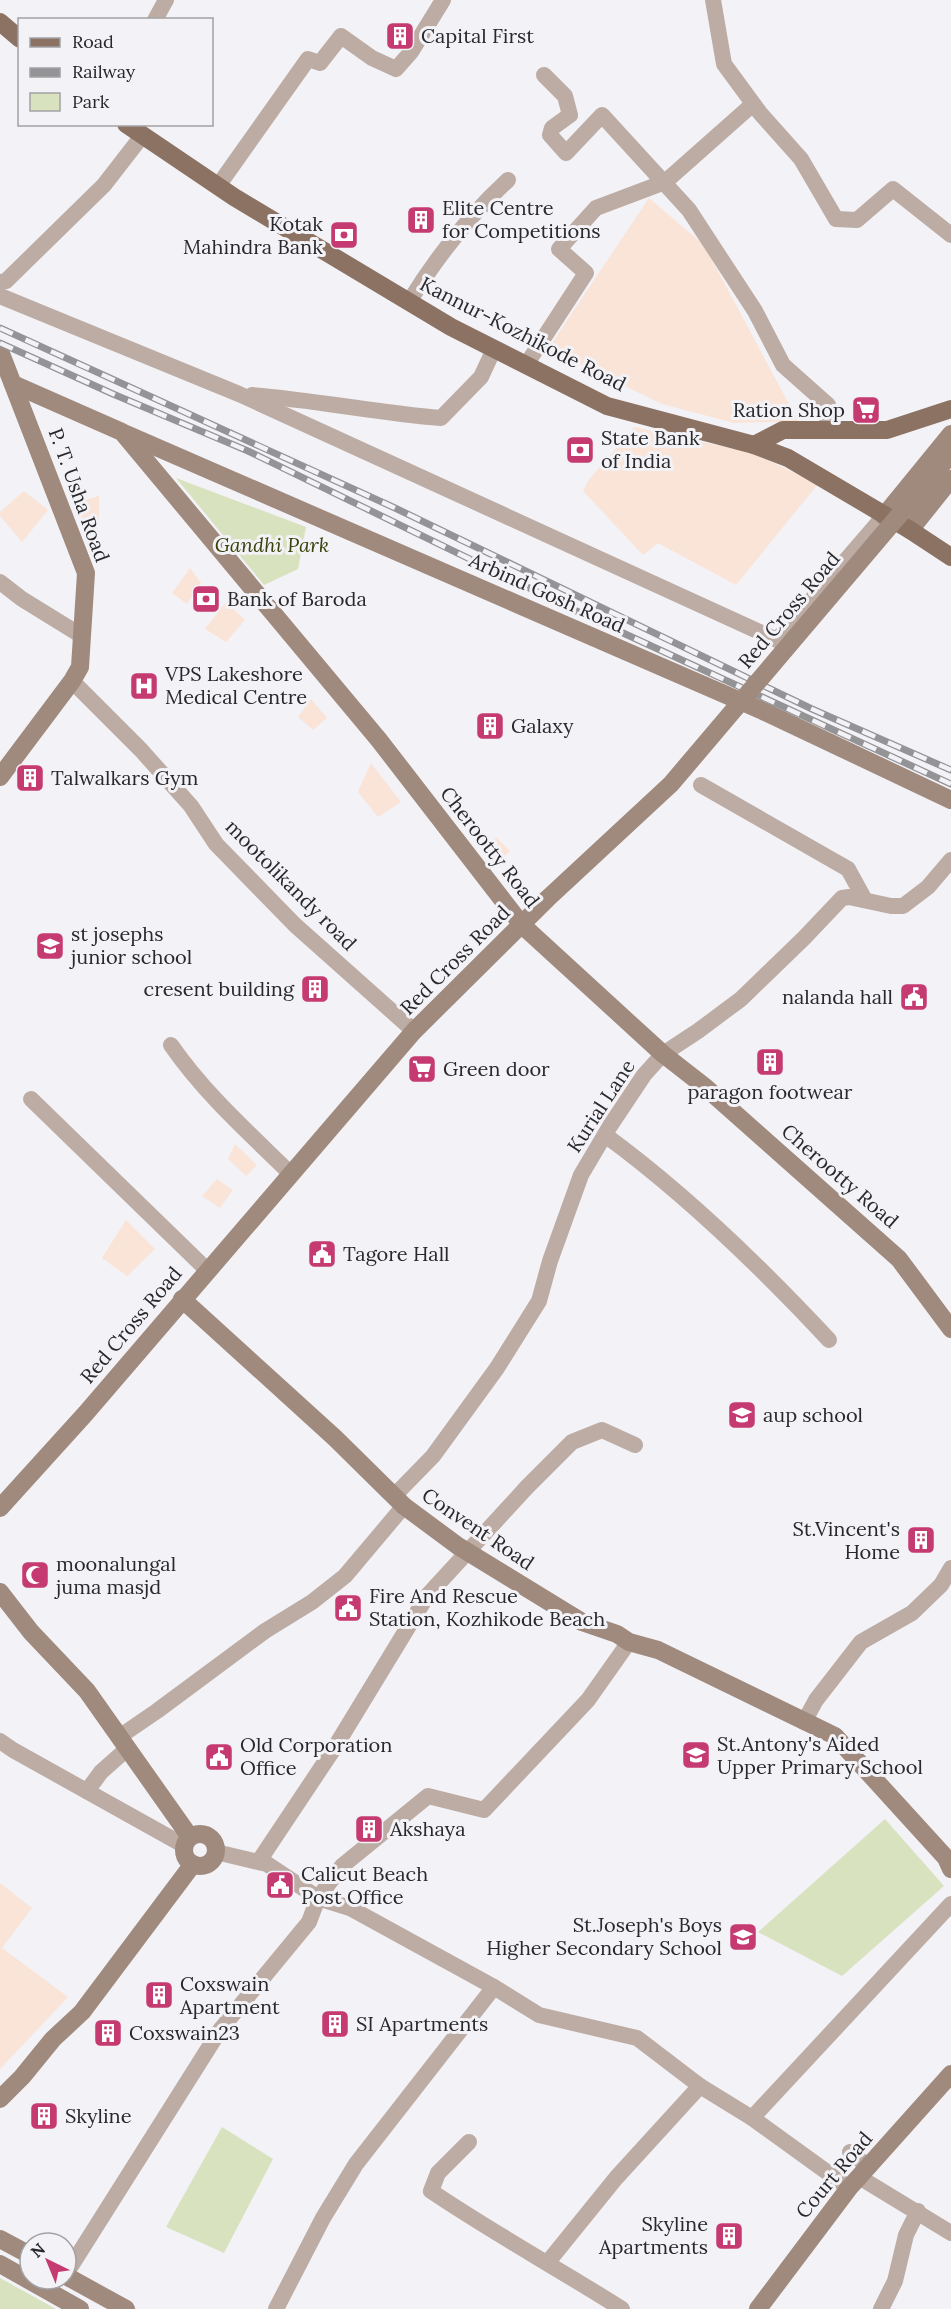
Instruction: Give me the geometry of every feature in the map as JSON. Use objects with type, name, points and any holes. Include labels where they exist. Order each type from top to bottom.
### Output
[{"type":"main road","points":[[0,22],[18,37]]},
{"type":"main road","name":"Kannur-Kozhikode Road","points":[[129,126],[218,186],[451,327],[607,406],[754,444],[788,458],[951,557]]},
{"type":"main road","points":[[754,444],[783,430],[887,430],[951,409]]},
{"type":"street","points":[[157,18],[166,0]]},
{"type":"street","points":[[218,186],[308,59],[320,63],[341,36],[372,58],[396,69],[411,52],[443,0]]},
{"type":"street","points":[[713,0],[724,64],[753,104],[801,159],[836,219],[857,220],[893,189],[951,235]]},
{"type":"street","points":[[544,75],[565,96],[570,116],[552,128],[550,135],[566,153],[602,115],[689,210],[755,311],[783,365],[828,405],[827,429]]},
{"type":"street","points":[[526,365],[586,273],[559,249],[596,208],[664,182],[753,104]]},
{"type":"street","points":[[0,282],[6,280],[104,185],[142,136]]},
{"type":"street","points":[[409,302],[426,274],[485,201],[508,180]]},
{"type":"street","points":[[0,296],[239,394],[777,640],[951,434]]},
{"type":"street","points":[[239,394],[306,399],[386,414],[441,418],[481,377],[494,349]]},
{"type":"street","name":"P. T. Usha Road","points":[[0,351],[7,381],[86,573],[80,667],[0,777]]},
{"type":"street","name":"Cherootty Road","points":[[7,381],[122,432],[379,740],[522,925],[663,1054],[721,1101],[899,1259],[951,1329]]},
{"type":"street","name":"Arbind Gosh Road","points":[[122,432],[763,711],[951,800]]},
{"type":"street","name":"Red Cross Road","points":[[0,1508],[6,1494],[86,1413],[414,1031],[546,900],[671,784],[951,454]]},
{"type":"street","points":[[910,530],[951,479]]},
{"type":"street","points":[[0,582],[22,599],[82,636]]},
{"type":"street","name":"mootolikandy road","points":[[72,681],[141,750],[191,806],[216,844],[295,925],[414,1031]]},
{"type":"street","points":[[700,785],[848,869],[864,900]]},
{"type":"street","name":"Kurial Lane","points":[[87,1791],[124,1742],[157,1711],[265,1631],[312,1602],[345,1576],[497,1368],[539,1301],[550,1261],[581,1175],[644,1075],[663,1054],[741,999],[842,898],[849,897],[891,906],[903,906],[928,886],[951,860]]},
{"type":"street","points":[[171,1045],[200,1082],[291,1174]]},
{"type":"street","points":[[31,1099],[207,1270]]},
{"type":"street","points":[[605,1135],[658,1174],[784,1292],[829,1340]]},
{"type":"street","name":"Convent Road","points":[[182,1299],[335,1438],[399,1501],[467,1552],[582,1622],[629,1642],[658,1650],[836,1736],[946,1858],[951,1869]]},
{"type":"street","points":[[259,1861],[335,1748],[427,1596],[572,1443],[602,1430],[635,1445]]},
{"type":"street","points":[[804,1722],[816,1700],[861,1642],[946,1591],[951,1568]]},
{"type":"street","points":[[0,1592],[31,1632],[87,1691],[124,1742],[187,1841]]},
{"type":"street","points":[[78,2256],[220,2030],[309,1922],[318,1898],[342,1866],[428,1796],[484,1810],[588,1700],[629,1642]]},
{"type":"street","points":[[0,1741],[87,1791],[187,1841]]},
{"type":"street","points":[[196,1834],[207,1836],[214,1843],[216,1852],[210,1862],[201,1866],[187,1859],[184,1852],[187,1841],[196,1834]]},
{"type":"street","points":[[216,1852],[267,1864],[318,1898],[350,1908],[494,1987],[538,2015],[637,2038],[700,2086],[752,2118],[918,2211],[951,2233]]},
{"type":"street","points":[[0,2099],[22,2077],[53,2039],[82,2012],[194,1864]]},
{"type":"street","points":[[752,2118],[951,1904]]},
{"type":"street","points":[[276,2309],[323,2218],[356,2164],[494,1987]]},
{"type":"street","name":"Court Road","points":[[762,2308],[859,2177],[951,2074]]},
{"type":"street","points":[[548,2262],[616,2178],[700,2086]]},
{"type":"street","points":[[469,2142],[438,2173],[431,2191],[622,2309]]},
{"type":"street","points":[[850,2152],[859,2177]]},
{"type":"street","points":[[881,2309],[895,2281],[906,2235],[918,2211]]},
{"type":"street","points":[[0,2239],[18,2249]]},
{"type":"street","points":[[0,2264],[80,2309]]},
{"type":"street","points":[[78,2282],[126,2309]]},
{"type":"shaded area","points":[[649,198],[704,245],[798,421],[734,423],[662,404],[548,349]]},
{"type":"shaded area","points":[[634,427],[753,453],[818,484],[736,585],[658,543],[643,555],[583,491],[588,481]]},
{"type":"shaded area","points":[[24,491],[48,510],[22,542],[0,516],[0,512]]},
{"type":"shaded area","points":[[99,496],[99,521],[83,525],[78,502]]},
{"type":"shaded area","points":[[190,568],[201,583],[187,604],[172,593]]},
{"type":"shaded area","points":[[226,602],[245,620],[226,642],[205,629]]},
{"type":"shaded area","points":[[311,699],[327,718],[313,730],[298,717]]},
{"type":"shaded area","points":[[371,763],[401,802],[378,817],[358,792]]},
{"type":"shaded area","points":[[496,837],[510,851],[495,864],[482,851]]},
{"type":"shaded area","points":[[235,1144],[257,1165],[246,1176],[228,1159]]},
{"type":"shaded area","points":[[217,1179],[233,1190],[220,1208],[202,1196]]},
{"type":"shaded area","points":[[126,1220],[155,1249],[127,1276],[102,1258]]},
{"type":"shaded area","points":[[0,1883],[32,1908],[2,1948],[68,1997],[0,2069]]},
{"type":"green space","name":"Gandhi Park","points":[[176,478],[306,527],[298,569],[264,585]]},
{"type":"green space","points":[[885,1819],[944,1886],[842,1976],[758,1932]]},
{"type":"green space","points":[[222,2127],[273,2159],[224,2253],[166,2227]]},
{"type":"green space","points":[[0,2278],[18,2288],[18,2291],[23,2291],[56,2309],[0,2309]]},
{"type":"railway","points":[[0,328],[395,508],[812,709],[951,770]]},
{"type":"railway","points":[[0,343],[248,451],[597,621],[951,784]]},
{"type":"place","name":"Capital First","points":[[400,36]]},
{"type":"place","name":"Elite Centre for Competitions","points":[[421,220]]},
{"type":"place","name":"Kotak Mahindra Bank","points":[[344,235]]},
{"type":"place","name":"Ration Shop","points":[[866,410]]},
{"type":"place","name":"State Bank of India","points":[[580,450]]},
{"type":"place","name":"Bank of Baroda","points":[[206,599]]},
{"type":"place","name":"VPS Lakeshore Medical Centre","points":[[144,686]]},
{"type":"place","name":"Galaxy","points":[[490,726]]},
{"type":"place","name":"Talwalkars Gym","points":[[30,778]]},
{"type":"place","name":"st josephs junior school","points":[[50,946]]},
{"type":"place","name":"cresent building","points":[[315,989]]},
{"type":"place","name":"nalanda hall","points":[[914,997]]},
{"type":"place","name":"paragon footwear","points":[[770,1062]]},
{"type":"place","name":"Green door","points":[[422,1069]]},
{"type":"place","name":"Tagore Hall","points":[[322,1254]]},
{"type":"place","name":"aup school","points":[[742,1415]]},
{"type":"place","name":"St.Vincent's Home","points":[[921,1540]]},
{"type":"place","name":"moonalungal juma masjd","points":[[35,1575]]},
{"type":"place","name":"Fire And Rescue Station, Kozhikode Beach","points":[[348,1608]]},
{"type":"place","name":"St.Antony's Aided Upper Primary School","points":[[696,1755]]},
{"type":"place","name":"Old Corporation Office","points":[[219,1757]]},
{"type":"place","name":"Akshaya","points":[[369,1829]]},
{"type":"place","name":"Calicut Beach Post Office","points":[[280,1885]]},
{"type":"place","name":"St.Joseph's Boys Higher Secondary School","points":[[743,1937]]},
{"type":"place","name":"Coxswain Apartment","points":[[159,1995]]},
{"type":"place","name":"SI Apartments","points":[[335,2024]]},
{"type":"place","name":"Coxswain23","points":[[108,2033]]},
{"type":"place","name":"Skyline","points":[[44,2116]]},
{"type":"place","name":"Skyline Apartments","points":[[729,2236]]}]
